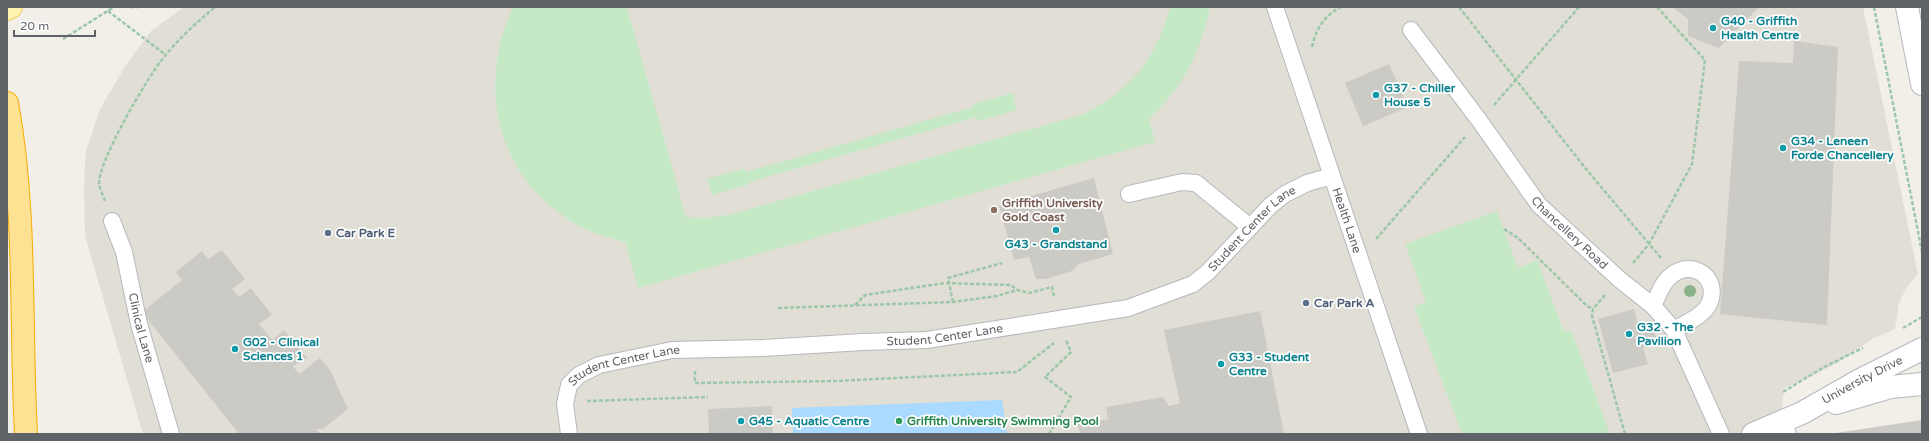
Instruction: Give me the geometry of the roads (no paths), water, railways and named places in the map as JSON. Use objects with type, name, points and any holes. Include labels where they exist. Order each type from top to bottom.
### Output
[{"type":"highway","points":[[7,103],[15,144],[20,206],[26,434]]},
{"type":"main road","points":[[7,9],[11,7]]},
{"type":"street","points":[[1907,7],[1922,84]]},
{"type":"street","name":"University Drive","points":[[1791,423],[1860,380],[1922,349]]},
{"type":"street","name":"University Drive","points":[[1753,434],[1791,423],[1891,387],[1922,384]]},
{"type":"lane","name":"Health Lane","points":[[1277,8],[1419,434]]},
{"type":"lane","name":"Chancellery Road","points":[[1411,30],[1479,120],[1539,205],[1618,279],[1653,306],[1674,330],[1721,434]]},
{"type":"lane","name":"Student Center Lane","points":[[569,434],[564,404],[569,385],[579,375],[599,365],[672,350],[763,348],[927,340],[1128,308],[1193,284],[1208,272],[1250,227],[1285,194],[1307,184],[1332,176]]},
{"type":"lane","points":[[1129,194],[1182,182],[1196,183],[1250,227]]},
{"type":"lane","name":"Clinical Lane","points":[[112,221],[124,252],[139,324],[171,434]]},
{"type":"lane","points":[[1653,306],[1662,287],[1672,275],[1686,269],[1699,270],[1708,278],[1711,288],[1710,302],[1703,312],[1674,330]]},
{"type":"water","name":"Griffith University Swimming Pool","points":[[1002,400],[1007,434],[793,434],[792,408]]},
{"type":"place","name":"G40 - Griffith Health Centre","points":[[1713,28]]},
{"type":"place","name":"G37 - Chiller House 5","points":[[1376,95]]},
{"type":"place","name":"G34 - Leneen Forde Chancellery","points":[[1783,148]]},
{"type":"place","name":"Griffith University Gold Coast","points":[[994,210]]},
{"type":"place","name":"G43 - Grandstand","points":[[1056,230]]},
{"type":"place","name":"Car Park E","points":[[328,233]]},
{"type":"place","name":"Car Park A","points":[[1306,303]]},
{"type":"place","name":"G32 - The Pavilion","points":[[1629,334]]},
{"type":"place","name":"G02 - Clinical Sciences 1","points":[[235,349]]},
{"type":"place","name":"G33 - Student Centre","points":[[1221,364]]},
{"type":"place","name":"G45 - Aquatic Centre","points":[[741,421]]},
{"type":"place","name":"Griffith University Swimming Pool","points":[[899,421]]}]
